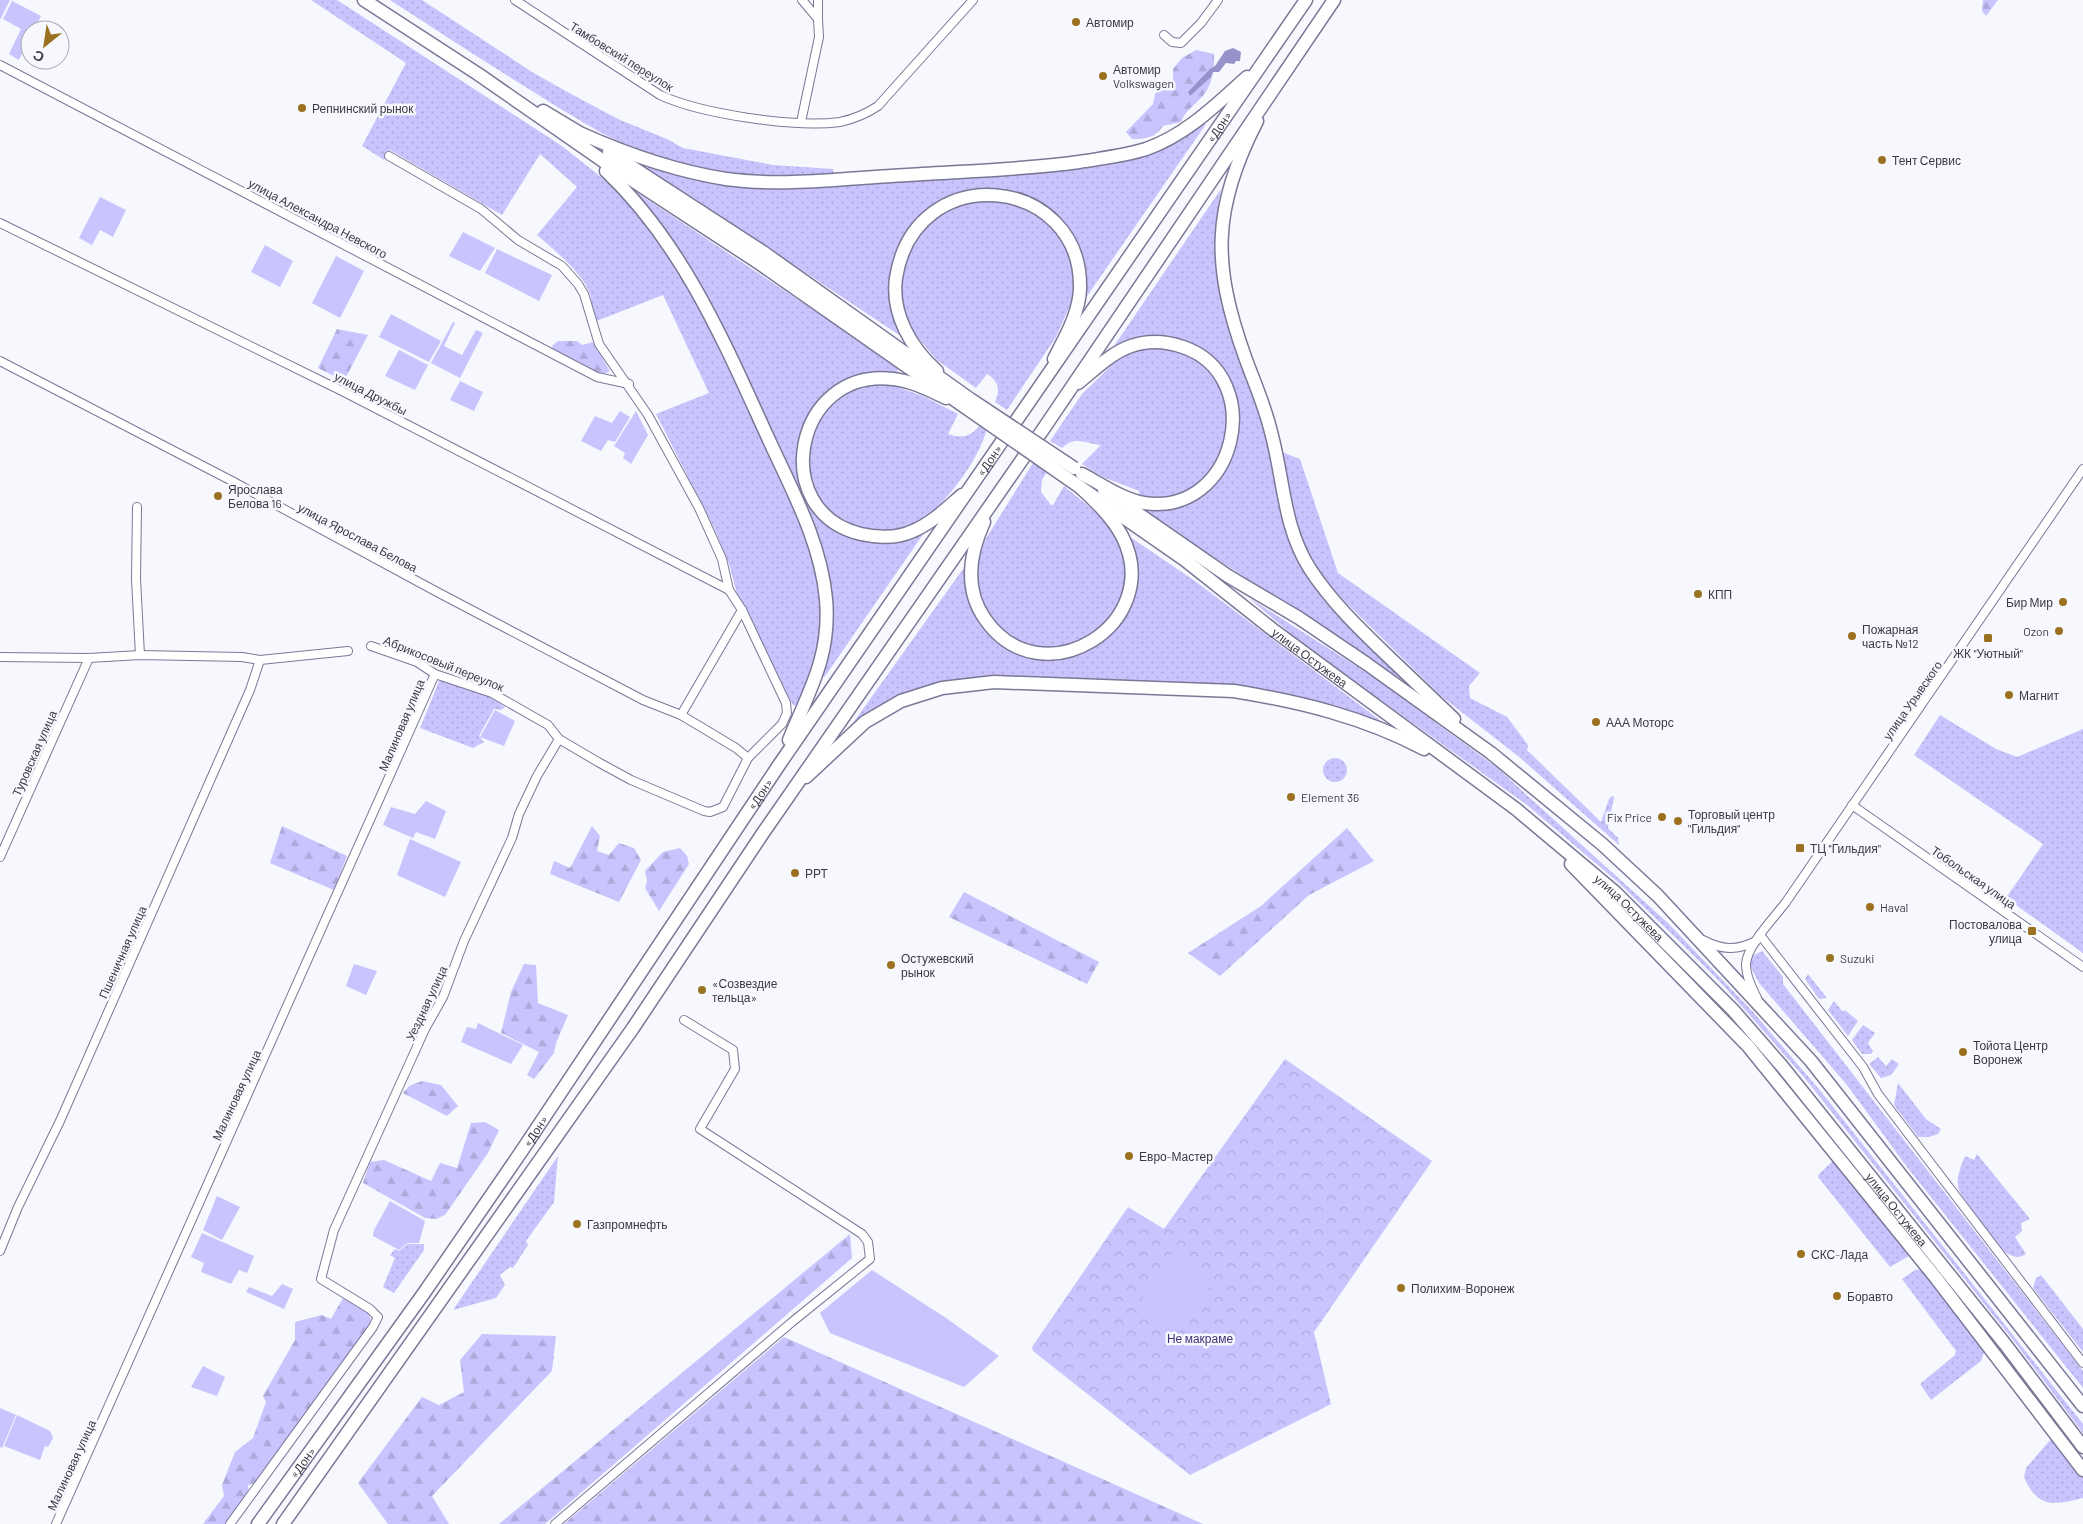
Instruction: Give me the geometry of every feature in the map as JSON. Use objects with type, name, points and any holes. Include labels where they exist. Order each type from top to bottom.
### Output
[{"type":"main road","points":[[364,0],[579,139],[1076,477],[1136,501],[1165,503],[1185,498],[1206,484],[1221,467],[1232,437],[1233,415],[1222,379],[1202,356],[1189,349],[1164,342],[1142,344],[1122,350],[1070,389]]},
{"type":"main road","points":[[579,139],[682,171],[728,179],[799,181],[1041,167],[1119,156],[1147,148],[1173,136],[1194,123],[1261,64],[1306,0]]},
{"type":"main road","points":[[1334,0],[1269,99],[1244,146],[1225,203],[1221,261],[1225,290],[1234,324],[1271,432],[1285,507],[1293,533],[1310,569],[1334,601],[1362,631],[1491,752]]},
{"type":"main road","name":"«Дон»","points":[[258,1524],[424,1293],[522,1152],[779,765],[1261,64]]},
{"type":"main road","name":"«Дон»","points":[[283,1524],[562,1130],[794,789],[1269,99]]},
{"type":"main road","points":[[579,139],[633,199],[681,261],[720,334],[791,488],[813,544],[822,573],[826,600],[824,645],[809,698],[779,765]]},
{"type":"main road","points":[[967,403],[915,347],[902,322],[895,286],[900,256],[909,238],[920,224],[935,211],[958,199],[987,194],[1008,197],[1027,203],[1054,222],[1071,248],[1080,276],[1078,301],[1072,321],[1047,375]]},
{"type":"main road","points":[[967,403],[899,380],[883,379],[855,384],[834,395],[817,411],[806,433],[802,457],[809,487],[823,511],[843,527],[868,535],[895,537],[916,530],[942,513],[971,486]]},
{"type":"main road","points":[[992,502],[981,527],[970,573],[973,598],[989,625],[1006,641],[1035,653],[1058,654],[1081,648],[1111,626],[1123,609],[1132,581],[1130,559],[1122,536],[1076,477]]},
{"type":"main road","name":"улица Остужева","points":[[1076,477],[1367,664],[1491,752],[1602,844],[1658,896],[1759,1002],[1811,1061],[1942,1230],[2083,1405]]},
{"type":"main road","name":"улица Остужева","points":[[1076,477],[1272,629],[1516,809],[1622,899],[1663,938],[1757,1037],[1859,1160],[2083,1448]]},
{"type":"main road","points":[[794,789],[855,730],[888,708],[912,697],[942,688],[994,682],[1208,690],[1266,696],[1359,719],[1457,766]]},
{"type":"main road","points":[[1516,809],[1692,986],[1748,1046],[1942,1286],[2083,1470]]},
{"type":"street","name":"Тамбовский переулок","points":[[515,0],[660,95],[678,104],[742,116],[801,122],[841,122],[871,111],[884,100],[973,0]]},
{"type":"street","points":[[802,0],[818,19]]},
{"type":"street","points":[[801,122],[807,88],[819,48],[818,0]]},
{"type":"street","points":[[1164,35],[1172,42],[1180,43],[1201,23],[1218,0]]},
{"type":"street","name":"улица Александра Невского","points":[[0,65],[582,370],[607,381],[629,384]]},
{"type":"street","points":[[390,156],[470,202],[518,240],[562,266],[578,284],[584,294],[599,344],[629,384],[699,508],[722,559],[729,590],[742,610],[681,715]]},
{"type":"street","name":"улица Дружбы","points":[[0,223],[342,391],[729,590]]},
{"type":"street","name":"улица Ярослава Белова","points":[[0,362],[232,481],[439,593],[635,695],[681,715],[736,748],[748,758]]},
{"type":"street","name":"улица Урывского","points":[[1759,1002],[1746,968],[1747,958],[1758,938],[1786,902],[2083,469]]},
{"type":"street","points":[[137,507],[136,579],[140,655]]},
{"type":"street","name":"Абрикосовый переулок","points":[[371,646],[417,662],[435,674],[492,693],[548,725],[559,739],[631,780],[688,806],[710,812],[723,807],[748,758],[777,729],[787,713],[786,702],[742,610]]},
{"type":"street","points":[[0,657],[89,658],[140,655],[242,657],[260,660],[348,650]]},
{"type":"street","name":"Туровская улица","points":[[0,856],[89,658]]},
{"type":"street","name":"Пшеничная улица","points":[[0,1251],[234,726],[260,660]]},
{"type":"street","name":"Малиновая улица","points":[[56,1524],[435,674]]},
{"type":"street","name":"Уездная улица","points":[[230,1524],[369,1333],[378,1317],[370,1309],[321,1279],[334,1230],[425,1029],[443,997],[464,940],[512,838],[519,814],[559,739]]},
{"type":"street","name":"Тобольская улица","points":[[1852,806],[2083,967]]},
{"type":"street","points":[[1693,934],[1714,946],[1730,949],[1740,948],[1758,938],[1857,1059],[1878,1094],[2083,1363]]},
{"type":"street","points":[[555,1524],[792,1322],[870,1259],[868,1242],[862,1234],[700,1129],[735,1069],[734,1050],[684,1020]]},
{"type":"green space","points":[[0,0],[10,0],[0,20]]},
{"type":"green space","points":[[311,0],[337,0],[562,146],[611,185],[633,190],[898,366],[897,387],[923,396],[958,414],[948,434],[954,436],[968,435],[976,430],[983,421],[988,424],[978,451],[961,479],[941,504],[919,523],[924,533],[828,672],[824,677],[811,672],[797,706],[793,705],[789,698],[746,609],[738,598],[730,567],[715,530],[656,414],[709,393],[663,295],[594,322],[590,294],[581,278],[567,262],[537,235],[577,187],[540,154],[502,215],[390,150],[384,160],[362,146],[406,63]]},
{"type":"green space","points":[[390,0],[422,0],[532,72],[620,120],[667,139],[683,148],[773,165],[833,169],[834,174],[741,174],[705,170],[644,153],[602,133],[563,110]]},
{"type":"green space","points":[[1983,0],[1998,0],[1986,16],[1982,11]]},
{"type":"green space","points":[[12,1],[41,16],[39,20],[20,20],[20,28],[3,19]]},
{"type":"green space","points":[[20,31],[19,60],[9,54]]},
{"type":"green space","points":[[1196,50],[1214,54],[1211,80],[1202,97],[1186,113],[1181,122],[1163,126],[1150,137],[1132,139],[1126,132],[1153,104],[1155,94],[1160,88],[1173,81],[1173,69],[1182,58]]},
{"type":"green space","points":[[1204,123],[1206,124],[1083,302],[1072,301],[1056,337],[1007,410],[995,402],[998,389],[994,380],[987,374],[976,388],[937,360],[912,331],[902,337],[647,169],[648,167],[715,182],[1147,155],[1169,147]]},
{"type":"green space","points":[[1221,189],[1217,213],[1217,276],[1232,338],[1261,416],[1286,533],[1301,567],[1324,599],[1352,630],[1412,686],[1140,509],[1139,491],[1103,477],[1082,464],[1101,445],[1076,441],[1062,448],[1050,441],[1082,394],[1120,357],[1114,346]]},
{"type":"green space","points":[[100,197],[126,210],[113,237],[100,230],[92,245],[79,238]]},
{"type":"green space","points":[[463,232],[495,248],[480,271],[449,256]]},
{"type":"green space","points":[[265,245],[293,261],[280,287],[251,272]]},
{"type":"green space","points":[[497,249],[552,275],[539,301],[485,273]]},
{"type":"green space","points":[[336,256],[364,271],[340,318],[312,303]]},
{"type":"green space","points":[[391,314],[441,341],[429,362],[379,337]]},
{"type":"green space","points":[[453,322],[455,323],[444,346],[462,355],[476,330],[483,333],[460,378],[431,363]]},
{"type":"green space","points":[[337,329],[368,335],[344,381],[318,368]]},
{"type":"green space","points":[[558,341],[577,341],[582,345],[593,342],[610,371],[600,376],[553,352],[552,346]]},
{"type":"green space","points":[[399,350],[428,365],[415,390],[385,376]]},
{"type":"green space","points":[[460,381],[483,392],[474,411],[450,400]]},
{"type":"green space","points":[[620,411],[630,417],[615,442],[608,440],[601,451],[581,441],[595,416],[612,423]]},
{"type":"green space","points":[[636,411],[648,435],[631,464],[623,458],[625,453],[614,446]]},
{"type":"green space","points":[[1282,452],[1300,459],[1338,573],[1480,673],[1469,686],[1470,698],[1507,717],[1528,745],[1527,750],[1601,822],[1609,799],[1612,796],[1614,797],[1608,828],[1618,838],[1619,845],[1518,756],[1441,696],[1329,586],[1308,554],[1298,531]]},
{"type":"green space","points":[[1036,458],[1049,468],[1042,480],[1041,492],[1051,505],[1053,505],[1064,486],[1105,520],[1195,581],[1385,724],[1334,705],[1209,685],[1024,677],[989,677],[865,716],[853,723],[963,569],[975,569],[985,540]]},
{"type":"green space","points":[[1249,598],[1375,678],[1496,767],[1668,923],[1753,1012],[1823,1094],[2083,1424],[2083,1433],[2017,1345],[1803,1076],[1723,985],[1619,883],[1527,805],[1304,645]]},
{"type":"green space","points":[[440,679],[491,696],[505,707],[501,710],[494,709],[479,736],[484,742],[473,748],[420,728]]},
{"type":"green space","points":[[495,710],[515,721],[504,746],[480,737]]},
{"type":"green space","points":[[1940,715],[1996,749],[2017,757],[2083,729],[2083,953],[2006,898],[2043,844],[1914,755]]},
{"type":"green space","points":[[1335,758],[1344,761],[1347,770],[1344,779],[1335,782],[1326,779],[1323,770],[1326,761]]},
{"type":"green space","points":[[426,801],[446,811],[435,839],[416,832],[413,838],[383,825],[391,807],[415,814]]},
{"type":"green space","points":[[282,826],[347,856],[334,890],[270,863]]},
{"type":"green space","points":[[592,826],[600,836],[597,851],[609,855],[619,843],[634,848],[641,860],[619,902],[550,874],[554,861],[570,868]]},
{"type":"green space","points":[[1347,828],[1374,861],[1309,895],[1220,976],[1188,953],[1261,906]]},
{"type":"green space","points":[[410,839],[461,862],[445,897],[397,875]]},
{"type":"green space","points":[[680,848],[687,856],[689,864],[659,911],[645,888],[647,881],[645,871],[663,852]]},
{"type":"green space","points":[[964,892],[1099,962],[1087,984],[949,917]]},
{"type":"green space","points":[[1762,951],[1783,977],[1783,984],[2083,1371],[2083,1388],[1907,1167],[1847,1085],[1759,983],[1750,966],[1752,956]]},
{"type":"green space","points":[[354,964],[377,971],[366,995],[346,986]]},
{"type":"green space","points":[[524,964],[536,965],[538,1003],[568,1015],[556,1043],[554,1053],[534,1079],[527,1075],[539,1052],[501,1033],[511,992]]},
{"type":"green space","points":[[1808,974],[1827,998],[1819,999],[1805,979]]},
{"type":"green space","points":[[1834,1001],[1843,1012],[1845,1010],[1858,1021],[1848,1036],[1828,1010]]},
{"type":"green space","points":[[478,1023],[523,1045],[511,1064],[461,1042],[467,1027],[476,1029]]},
{"type":"green space","points":[[1863,1025],[1875,1033],[1868,1043],[1873,1051],[1871,1054],[1862,1054],[1852,1040]]},
{"type":"green space","points":[[1878,1057],[1886,1066],[1892,1059],[1899,1064],[1891,1075],[1881,1078],[1869,1064]]},
{"type":"green space","name":"Не макраме","points":[[1285,1059],[1432,1161],[1314,1332],[1331,1404],[1190,1475],[1033,1351],[1032,1347],[1128,1207],[1164,1229]]},
{"type":"green space","points":[[422,1081],[441,1085],[458,1106],[447,1116],[403,1093],[409,1086]]},
{"type":"green space","points":[[1898,1083],[1926,1119],[1941,1129],[1938,1134],[1929,1137],[1918,1137],[1894,1105]]},
{"type":"green space","points":[[485,1122],[499,1130],[488,1153],[445,1215],[436,1219],[425,1218],[363,1183],[370,1162],[384,1160],[431,1181],[440,1163],[457,1168],[471,1123]]},
{"type":"green space","points":[[1977,1154],[2030,1219],[2021,1223],[2022,1231],[2015,1237],[2026,1254],[2023,1256],[2016,1257],[2005,1252],[1980,1221],[1959,1190],[1958,1177],[1965,1156],[1974,1160]]},
{"type":"green space","points":[[558,1156],[554,1202],[526,1241],[528,1245],[513,1268],[510,1267],[500,1275],[505,1285],[496,1298],[453,1310]]},
{"type":"green space","points":[[1833,1161],[1838,1162],[1906,1249],[1909,1256],[1890,1267],[1818,1177]]},
{"type":"green space","points":[[217,1196],[240,1207],[222,1240],[203,1230]]},
{"type":"green space","points":[[390,1201],[425,1221],[419,1243],[407,1243],[399,1250],[373,1236],[374,1230]]},
{"type":"green space","points":[[202,1233],[254,1256],[247,1273],[239,1270],[231,1284],[201,1272],[204,1263],[191,1257]]},
{"type":"green space","points":[[850,1234],[852,1258],[545,1524],[499,1524]]},
{"type":"green space","points":[[407,1244],[424,1244],[424,1250],[394,1293],[383,1287],[395,1258],[390,1255],[395,1249],[399,1251]]},
{"type":"green space","points":[[1173,1252],[1214,1280],[1179,1332],[1138,1305]]},
{"type":"green space","points":[[1923,1269],[1985,1349],[1981,1361],[1931,1400],[1920,1384],[1955,1355],[1956,1351],[1902,1279],[1915,1270]]},
{"type":"green space","points":[[872,1270],[946,1318],[999,1356],[964,1387],[830,1333],[820,1313]]},
{"type":"green space","points":[[2041,1275],[2083,1329],[2083,1352],[2033,1288],[2036,1278]]},
{"type":"green space","points":[[282,1284],[293,1289],[284,1309],[246,1292],[249,1287],[272,1296]]},
{"type":"green space","points":[[343,1298],[368,1313],[371,1320],[365,1332],[256,1483],[248,1485],[249,1493],[227,1524],[203,1524],[224,1496],[222,1485],[235,1452],[253,1438],[266,1402],[263,1396],[295,1340],[295,1322],[322,1315],[331,1319]]},
{"type":"green space","points":[[482,1334],[556,1336],[552,1371],[432,1496],[449,1524],[388,1524],[358,1483],[422,1397],[439,1405],[464,1392],[460,1360]]},
{"type":"green space","points":[[784,1337],[1203,1524],[564,1524]]},
{"type":"green space","points":[[203,1366],[225,1377],[217,1396],[191,1387]]},
{"type":"green space","points":[[0,1408],[16,1415],[2,1448],[0,1447]]},
{"type":"green space","points":[[17,1415],[50,1431],[53,1438],[48,1447],[45,1446],[40,1460],[4,1446]]},
{"type":"green space","points":[[2051,1439],[2083,1476],[2083,1498],[2055,1503],[2048,1502],[2041,1500],[2029,1487],[2024,1477],[2026,1468]]},
{"type":"shaded area","points":[[1233,48],[1241,52],[1240,61],[1236,61],[1234,64],[1226,63],[1219,72],[1213,72],[1211,77],[1190,96],[1188,92],[1215,66],[1225,51]]},
{"type":"place","name":"Автомир","points":[[1076,22]]},
{"type":"place","name":"Автомир Volkswagen","points":[[1103,76]]},
{"type":"place","name":"Репнинский рынок","points":[[302,108]]},
{"type":"place","name":"Тент Сервис","points":[[1882,160]]},
{"type":"place","name":"Ярослава Белова 16","points":[[218,496]]},
{"type":"place","name":"КПП","points":[[1698,594]]},
{"type":"place","name":"Бир Мир","points":[[2063,602]]},
{"type":"place","name":"Ozon","points":[[2059,631]]},
{"type":"place","name":"Пожарная часть №12","points":[[1852,636]]},
{"type":"place","name":"ЖК \"Уютный\"","points":[[1988,638]]},
{"type":"place","name":"Магнит","points":[[2009,695]]},
{"type":"place","name":"ААА Моторс","points":[[1596,722]]},
{"type":"place","name":"Element 36","points":[[1291,797]]},
{"type":"place","name":"Fix Price","points":[[1662,817]]},
{"type":"place","name":"Торговый центр \"Гильдия\"","points":[[1678,821]]},
{"type":"place","name":"ТЦ \"Гильдия\"","points":[[1800,848]]},
{"type":"place","name":"РРТ","points":[[795,873]]},
{"type":"place","name":"Haval","points":[[1870,907]]},
{"type":"place","name":"Постовалова улица","points":[[2032,931]]},
{"type":"place","name":"Suzuki","points":[[1830,958]]},
{"type":"place","name":"Остужевский рынок","points":[[891,965]]},
{"type":"place","name":"«Созвездие тельца»","points":[[702,990]]},
{"type":"place","name":"Тойота Центр Воронеж","points":[[1963,1052]]},
{"type":"place","name":"Евро-Мастер","points":[[1129,1156]]},
{"type":"place","name":"Газпромнефть","points":[[577,1224]]},
{"type":"place","name":"СКС-Лада","points":[[1801,1254]]},
{"type":"place","name":"Полихим-Воронеж","points":[[1401,1288]]},
{"type":"place","name":"Боравто","points":[[1837,1296]]}]
